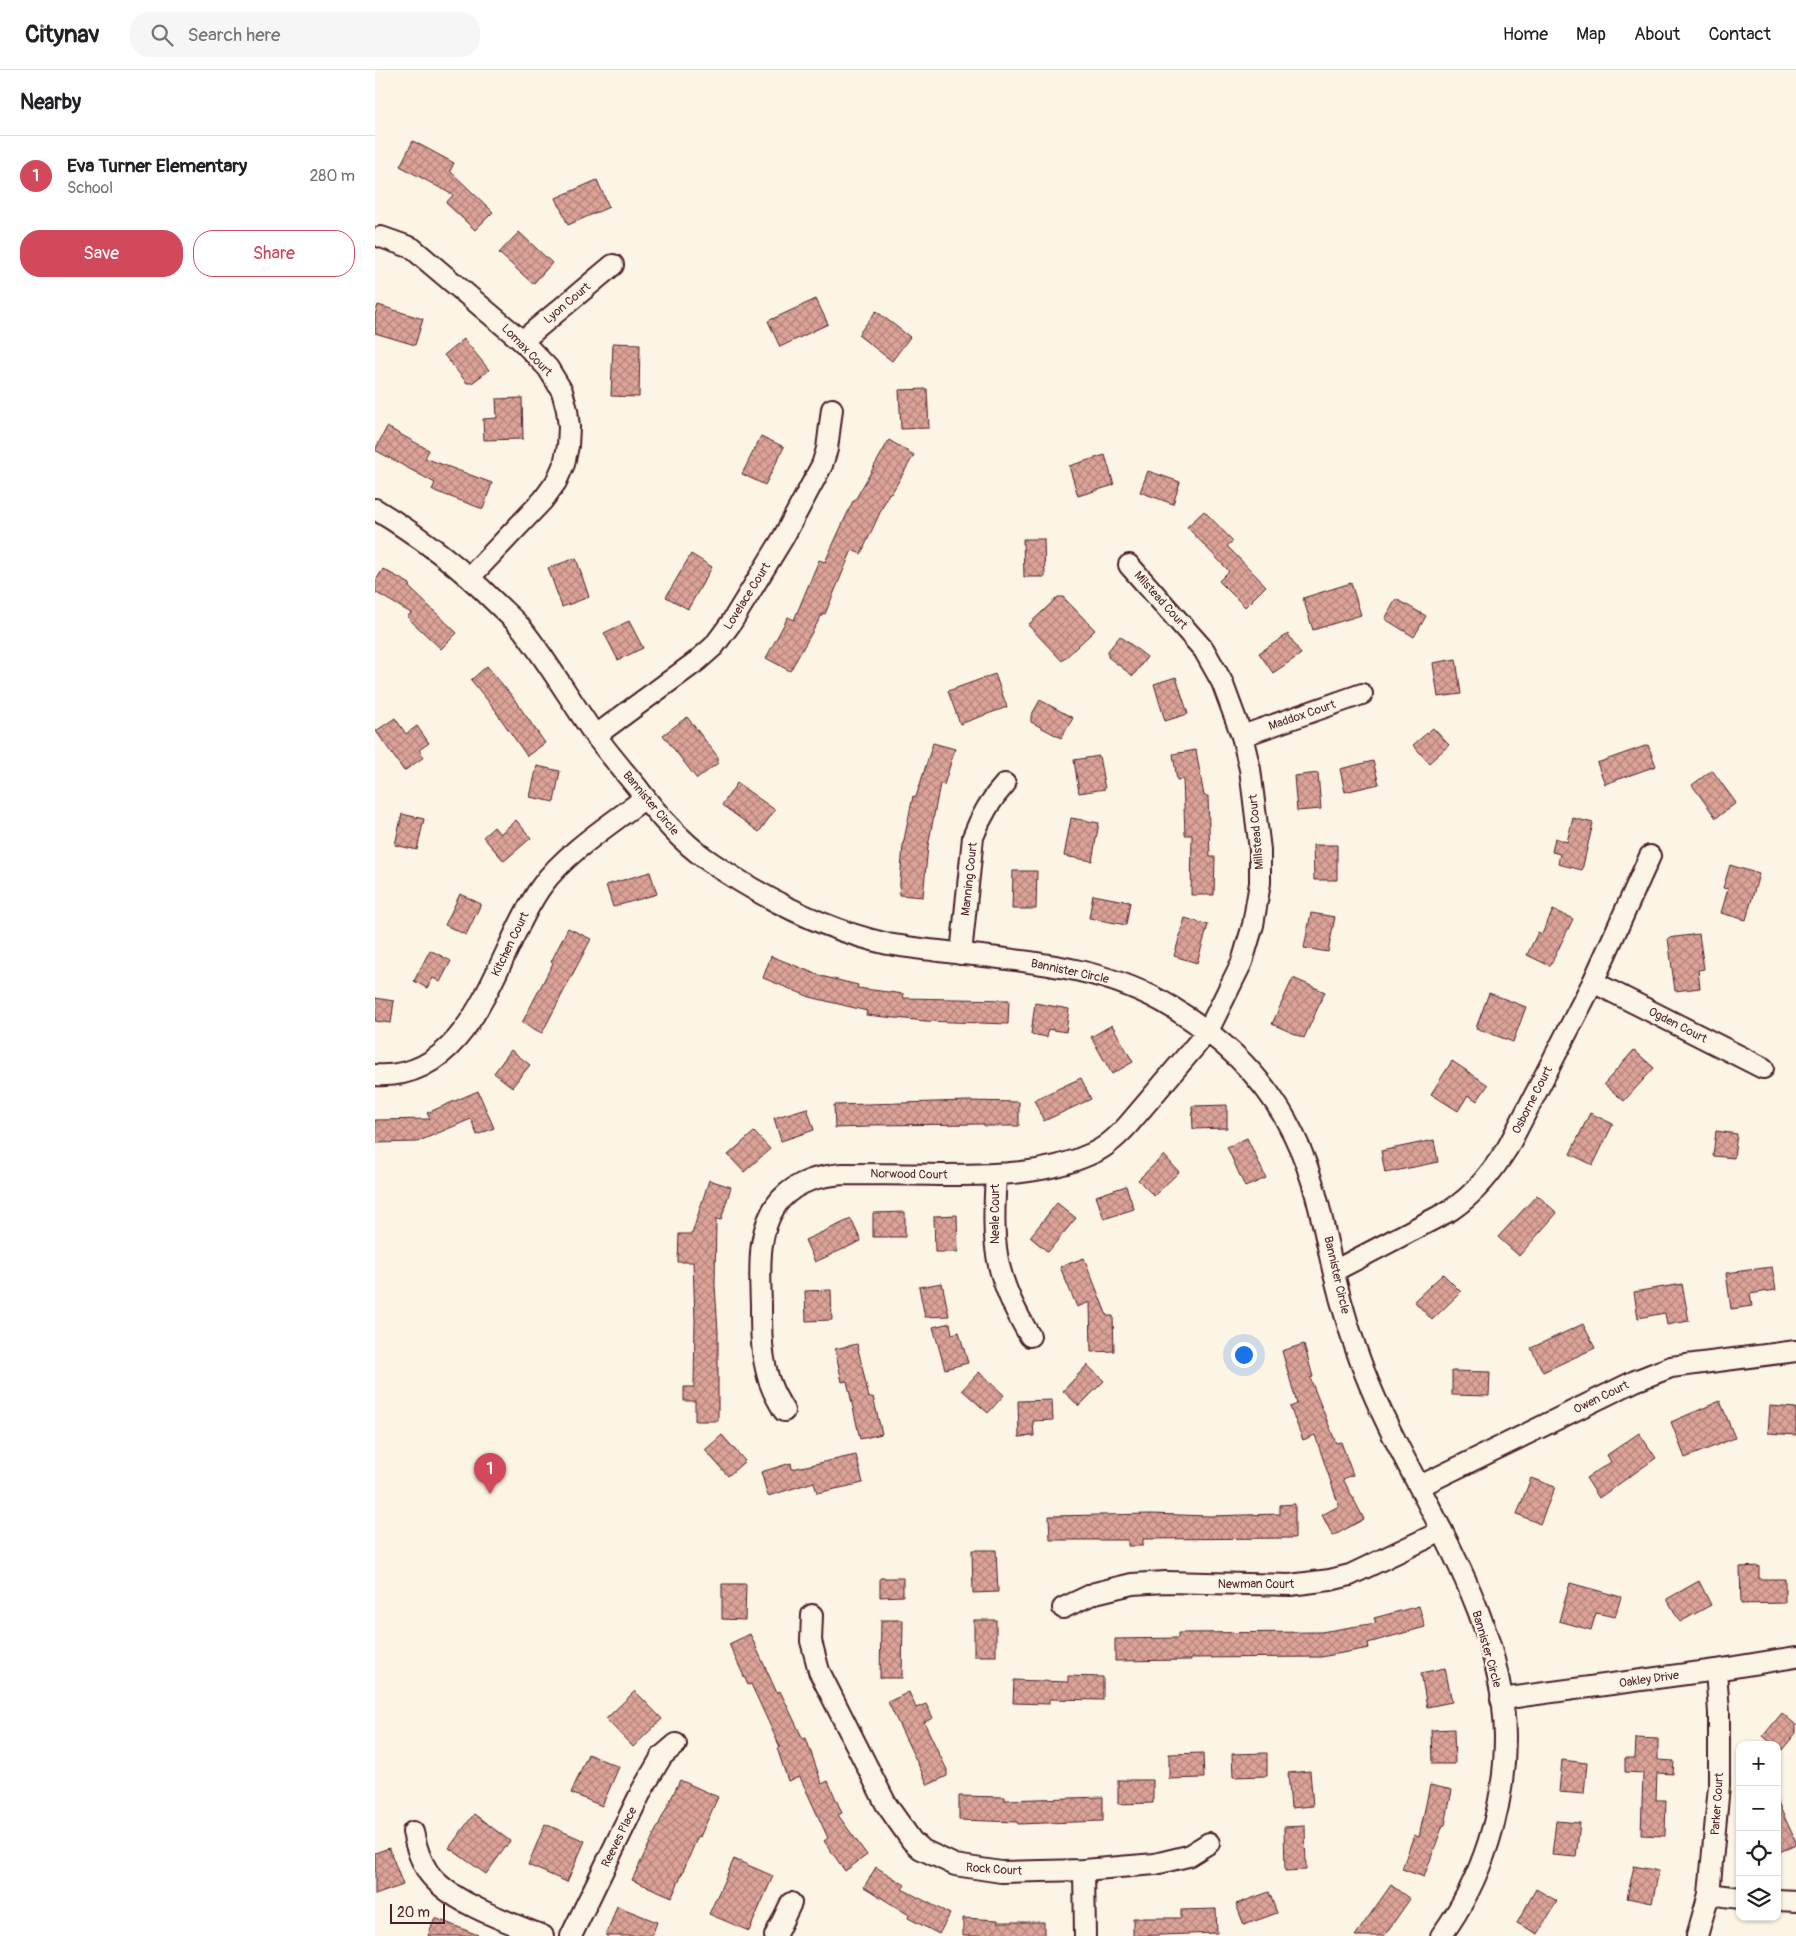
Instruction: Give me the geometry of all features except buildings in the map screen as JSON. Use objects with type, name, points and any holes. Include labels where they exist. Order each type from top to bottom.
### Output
[{"type":"street","name":"Lomax Court","points":[[381,236],[412,248],[522,341],[548,368],[562,391],[569,427],[568,446],[564,464],[556,482],[543,500],[470,577]]},
{"type":"street","name":"Lyon Court","points":[[522,341],[613,265]]},
{"type":"street","name":"Lovelace Court","points":[[595,736],[697,661],[714,646],[731,624],[783,538],[822,465],[827,449],[832,409]]},
{"type":"street","name":"Bannister Circle","points":[[375,509],[427,544],[470,577],[521,627],[595,736],[682,840],[706,859],[789,909],[831,927],[891,944],[1058,966],[1112,979],[1150,995],[1208,1031],[1241,1059],[1265,1087],[1302,1150],[1315,1186],[1342,1304],[1364,1372],[1400,1450],[1442,1531],[1483,1626],[1495,1666],[1505,1737],[1500,1796],[1491,1835],[1472,1884],[1452,1921],[1441,1936]]},
{"type":"street","name":"Milstead Court","points":[[1129,565],[1192,636]]},
{"type":"street","name":"Millstead Court","points":[[1192,636],[1213,664],[1242,736],[1250,770],[1260,850],[1260,883],[1253,925],[1242,962],[1208,1031]]},
{"type":"street","name":"Maddox Court","points":[[1242,736],[1361,694]]},
{"type":"street","name":"Manning Court","points":[[961,954],[973,837],[979,819],[992,798],[1005,784]]},
{"type":"street","name":"Kitchen Court","points":[[375,1076],[392,1075],[416,1069],[438,1056],[457,1040],[467,1028],[529,905],[541,886],[599,833],[645,798]]},
{"type":"street","name":"Osborne Court","points":[[1334,1271],[1451,1210],[1468,1198],[1492,1171],[1507,1147],[1593,982],[1650,856]]},
{"type":"street","name":"Ogden Court","points":[[1593,982],[1763,1068]]},
{"type":"street","name":"Norwood Court","points":[[784,1411],[771,1387],[761,1346],[760,1255],[771,1214],[780,1200],[804,1182],[819,1176],[835,1174],[996,1175],[1066,1164],[1093,1153],[1128,1125],[1208,1031]]},
{"type":"street","name":"Neale Court","points":[[996,1175],[994,1238],[997,1260],[1003,1284],[1016,1313],[1030,1336]]},
{"type":"street","name":"Owen Court","points":[[1420,1486],[1635,1381],[1671,1367],[1796,1351]]},
{"type":"street","name":"Newman Court","points":[[1063,1608],[1095,1593],[1132,1584],[1166,1582],[1290,1584],[1330,1580],[1350,1575],[1442,1531]]},
{"type":"street","name":"Rock Court","points":[[812,1615],[811,1641],[819,1671],[887,1804],[912,1841],[921,1849],[945,1861],[979,1870],[1001,1872],[1083,1870],[1155,1864],[1188,1856],[1209,1843]]},
{"type":"street","name":"Oakley Drive","points":[[1501,1699],[1716,1670],[1796,1657]]},
{"type":"street","name":"Parker Court","points":[[1697,1936],[1709,1894],[1719,1786],[1719,1713],[1716,1670]]},
{"type":"street","name":"Reeves Place","points":[[571,1936],[642,1790],[662,1756],[676,1744]]},
{"type":"street","points":[[413,1832],[417,1852],[421,1860],[427,1871],[442,1887],[485,1912],[543,1936]]},
{"type":"street","points":[[1083,1870],[1085,1936]]},
{"type":"street","points":[[1709,1894],[1736,1897]]},
{"type":"street","points":[[1781,1900],[1796,1901]]},
{"type":"street","points":[[775,1936],[791,1903]]},
{"type":"place","name":"Eva Turner Elementary","points":[[490,1494]]}]
